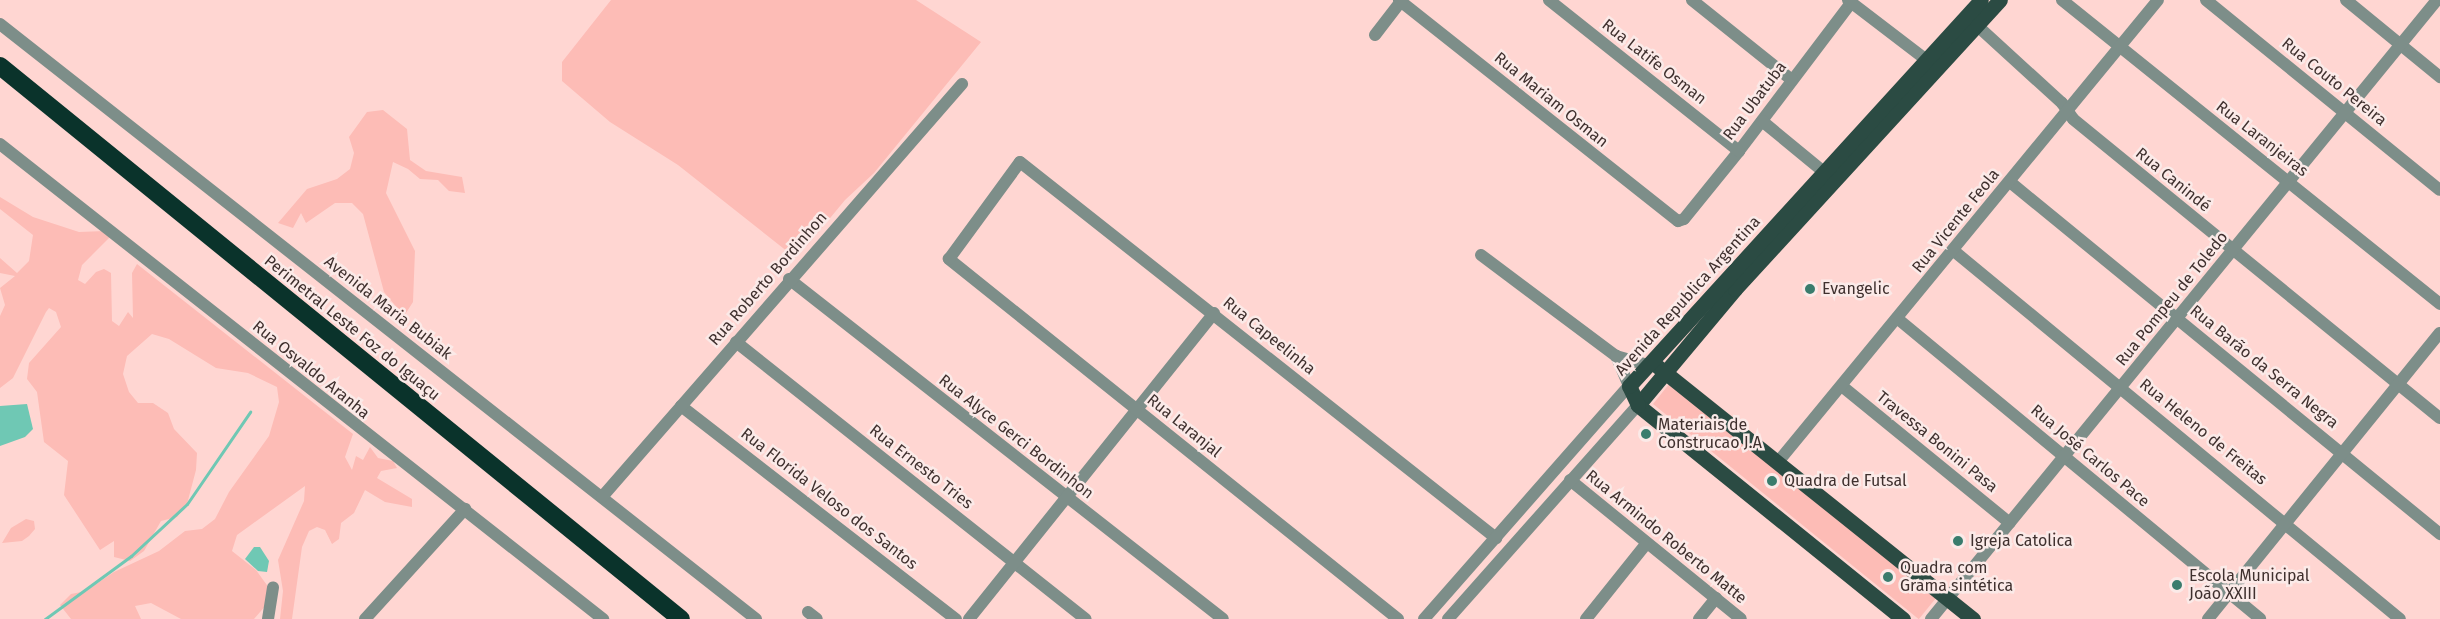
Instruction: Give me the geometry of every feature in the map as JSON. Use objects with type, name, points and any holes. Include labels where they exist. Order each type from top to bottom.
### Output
[{"type":"highway","name":"Perimetral Leste Foz do Iguaçu","points":[[0,66],[681,619]]},
{"type":"main road","name":"Avenida Republica Argentina","points":[[1629,386],[1825,173],[1932,64],[1975,27],[2000,0]]},
{"type":"main road","name":"Avenida Republica Argentina","points":[[1638,405],[1932,64],[1976,5]]},
{"type":"main road","points":[[1648,365],[1666,371],[1973,619]]},
{"type":"main road","points":[[1629,386],[1638,405],[1903,619]]},
{"type":"street","name":"Rua Latife Osman","points":[[1549,0],[1739,151]]},
{"type":"street","points":[[1692,0],[1792,80]]},
{"type":"street","name":"Rua Laranjeiras","points":[[2062,0],[2440,304]]},
{"type":"street","name":"Rua Vicente Feola","points":[[1778,462],[1843,387],[2158,0]]},
{"type":"street","name":"Rua Couto Pereira","points":[[2206,0],[2440,190]]},
{"type":"street","points":[[2346,0],[2440,76]]},
{"type":"street","name":"Rua Pompeu de Toledo","points":[[1931,619],[2437,0]]},
{"type":"street","points":[[1375,35],[1401,1]]},
{"type":"street","name":"Rua Mariam Osman","points":[[1401,1],[1672,218],[1684,219]]},
{"type":"street","name":"Rua Ubatuba","points":[[1684,219],[1762,121],[1850,1]]},
{"type":"street","points":[[1850,1],[1932,64]]},
{"type":"street","points":[[1975,27],[1976,5]]},
{"type":"street","name":"Avenida Maria Bubiak","points":[[0,24],[756,619]]},
{"type":"street","name":"Rua Canindé","points":[[1975,27],[2068,111],[2233,250],[2440,418]]},
{"type":"street","name":"Rua Roberto Bordinhon","points":[[602,497],[789,279],[962,84]]},
{"type":"street","points":[[1762,121],[1825,173]]},
{"type":"street","name":"Rua Osvaldo Aranha","points":[[0,144],[361,432],[465,510],[603,619]]},
{"type":"street","name":"Rua Capeelinha","points":[[949,260],[1020,162],[1496,538]]},
{"type":"street","name":"Rua Barão da Serra Negra","points":[[2010,182],[2440,534]]},
{"type":"street","name":"Rua Heleno de Freitas","points":[[1954,251],[2287,522],[2400,619]]},
{"type":"street","points":[[1481,255],[1616,356],[1648,365]]},
{"type":"street","name":"Rua Laranjal","points":[[949,260],[1398,619]]},
{"type":"street","name":"Rua Alyce Gerci Bordinhon","points":[[789,279],[1223,619]]},
{"type":"street","points":[[969,619],[1214,313]]},
{"type":"street","name":"Rua José Carlos Pace","points":[[1898,320],[2065,455],[2260,619]]},
{"type":"street","points":[[2208,619],[2440,333]]},
{"type":"street","name":"Rua Ernesto Tries","points":[[736,342],[1085,619]]},
{"type":"street","points":[[1616,356],[1629,386]]},
{"type":"street","name":"Avenida Republica Argentina","points":[[1424,619],[1629,386]]},
{"type":"street","name":"Travessa Bonini Pasa","points":[[1843,387],[2010,522]]},
{"type":"street","name":"Avenida Republica Argentina","points":[[1448,619],[1638,405]]},
{"type":"street","name":"Rua Florida Veloso dos Santos","points":[[681,406],[956,619]]},
{"type":"street","name":"Rua Armindo Roberto Matte","points":[[1570,480],[1741,619]]},
{"type":"street","points":[[365,619],[465,510]]},
{"type":"street","points":[[1586,619],[1646,544]]},
{"type":"street","points":[[268,619],[273,587]]},
{"type":"street","points":[[1699,619],[1716,598]]},
{"type":"shaded area","points":[[611,0],[916,0],[981,42],[874,173],[845,200],[807,246],[788,252],[678,165],[610,122],[562,81],[562,62]]},
{"type":"shaded area","points":[[383,110],[407,129],[410,160],[426,171],[462,177],[465,193],[449,191],[438,180],[420,179],[408,169],[393,162],[386,193],[415,251],[413,302],[404,316],[384,292],[363,214],[352,203],[335,203],[306,223],[301,213],[293,228],[278,223],[307,189],[337,179],[350,169],[354,153],[349,137],[367,112]]},
{"type":"shaded area","points":[[0,197],[33,217],[79,232],[105,231],[110,237],[82,265],[78,280],[85,284],[96,272],[104,269],[111,273],[112,321],[119,326],[128,312],[133,318],[132,273],[137,264],[353,434],[345,457],[352,470],[356,456],[363,460],[370,447],[378,458],[393,461],[397,468],[381,471],[377,478],[412,499],[412,507],[385,502],[365,490],[354,513],[341,523],[339,539],[332,544],[325,530],[317,527],[309,531],[302,547],[292,619],[280,619],[283,591],[278,560],[304,501],[305,486],[237,535],[232,551],[256,570],[269,588],[267,604],[254,619],[181,619],[151,603],[135,606],[141,619],[71,619],[60,605],[71,594],[86,591],[114,572],[159,551],[185,531],[202,529],[215,519],[229,492],[269,436],[279,402],[277,387],[248,373],[216,368],[169,339],[152,334],[127,356],[123,374],[129,392],[138,403],[153,403],[168,413],[174,429],[197,453],[196,470],[187,504],[177,517],[161,521],[144,551],[130,561],[114,557],[114,541],[100,550],[64,495],[68,461],[44,442],[37,392],[27,379],[29,363],[61,327],[56,312],[49,308],[46,312],[13,378],[0,388],[0,316],[5,305],[0,288],[15,276],[0,273],[0,258],[17,273],[29,261],[33,235],[0,209]]},
{"type":"shaded area","points":[[1670,383],[1936,598],[1919,619],[1653,404]]},
{"type":"shaded area","points":[[26,519],[34,521],[35,529],[29,536],[22,541],[2,543],[11,528]]},
{"type":"water","points":[[27,404],[33,429],[25,437],[0,446],[0,406]]},
{"type":"water","points":[[254,547],[260,547],[269,561],[267,572],[258,571],[245,559]]},
{"type":"waterway","points":[[45,619],[131,556],[187,504],[250,412]]},
{"type":"place","name":"Evangelic","points":[[1810,289]]},
{"type":"place","name":"Materiais de Construcao J.A","points":[[1646,434]]},
{"type":"place","name":"Quadra de Futsal","points":[[1772,481]]},
{"type":"place","name":"Igreja Catolica","points":[[1958,541]]},
{"type":"place","name":"Quadra com Grama sintética","points":[[1888,577]]},
{"type":"place","name":"Escola Municipal João XXIII","points":[[2177,585]]}]
